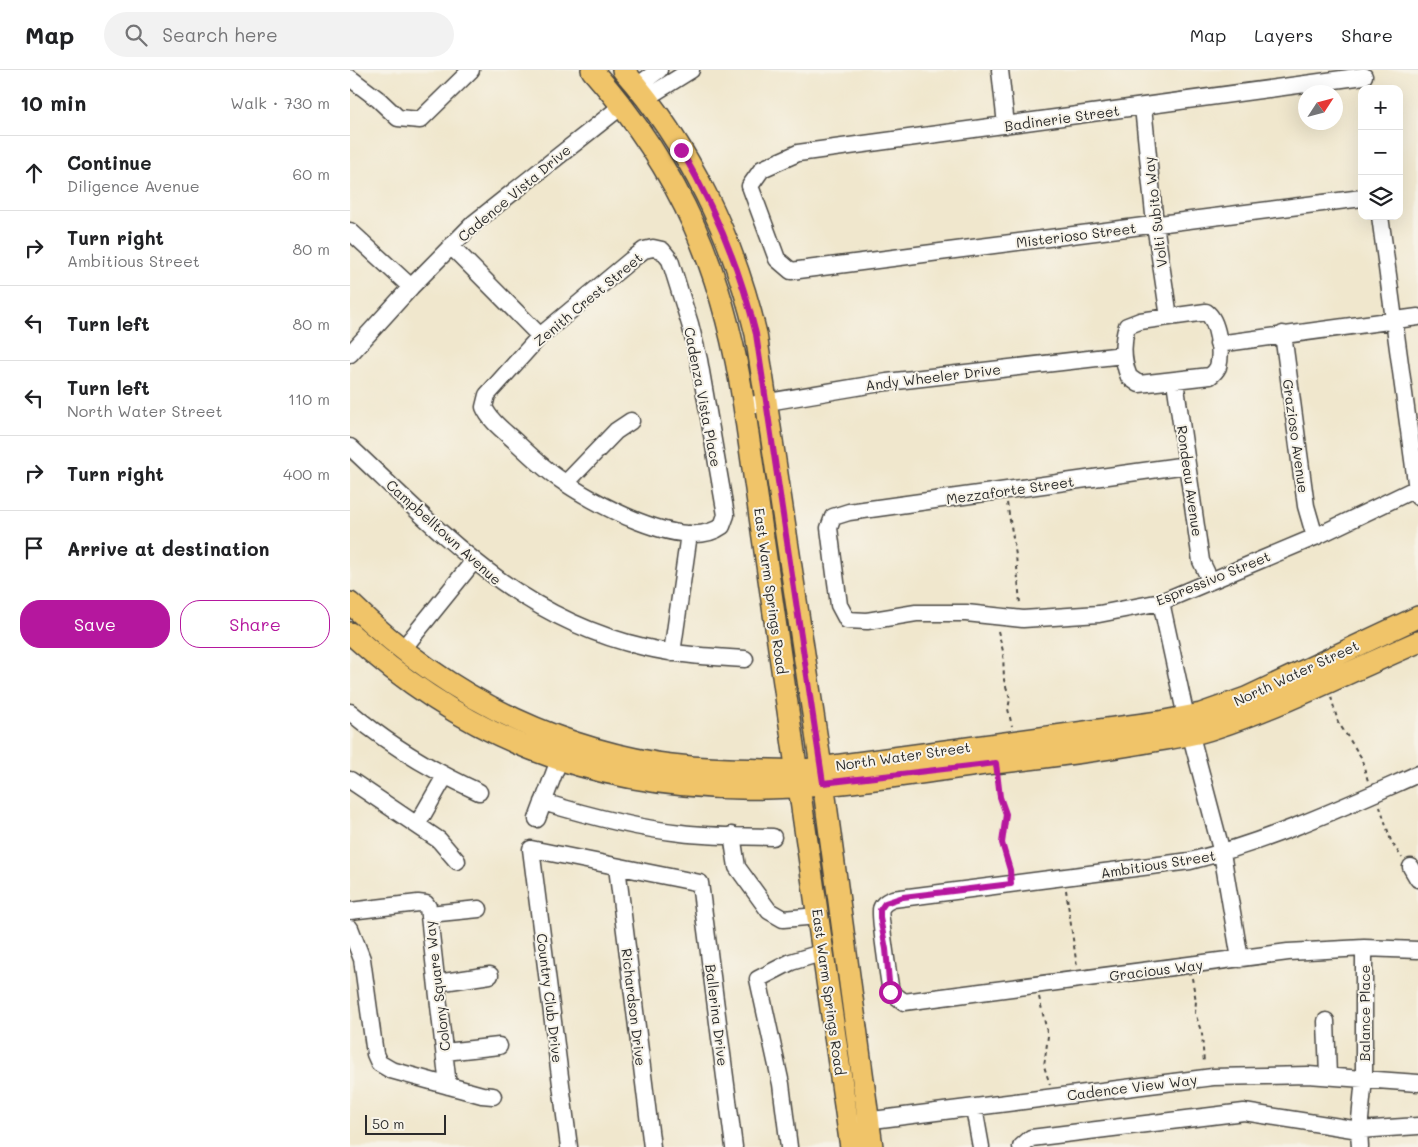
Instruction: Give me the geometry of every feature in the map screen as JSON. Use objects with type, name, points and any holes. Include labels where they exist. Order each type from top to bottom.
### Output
[{"type":"main road","name":"East Warm Springs Road","points":[[592,70],[623,105],[662,162],[678,190],[710,262],[731,331],[744,406],[851,1147]]},
{"type":"main road","points":[[609,70],[628,88],[635,85]]},
{"type":"main road","name":"East Warm Springs Road","points":[[635,85],[698,179],[728,242],[756,334],[822,775],[872,1147]]},
{"type":"main road","points":[[623,105],[635,106],[643,113],[698,179]]},
{"type":"main road","name":"North Water Street","points":[[350,603],[402,650],[439,678],[488,706],[548,733],[582,745],[658,763],[798,778]]},
{"type":"main road","name":"North Water Street","points":[[822,775],[996,763],[1130,746],[1189,725],[1217,709],[1246,698],[1418,617]]},
{"type":"main road","name":"North Water Street","points":[[351,635],[388,666],[447,707],[520,745],[559,760],[608,775],[682,786],[742,788],[1015,741],[1189,725],[1247,716],[1418,642]]},
{"type":"street","points":[[350,78],[379,100],[398,118],[408,121],[420,120],[426,116],[471,70]]},
{"type":"street","points":[[635,85],[659,70]]},
{"type":"street","points":[[635,85],[691,70]]},
{"type":"street","points":[[1000,70],[1006,125]]},
{"type":"street","name":"Badinerie Street","points":[[791,271],[777,259],[750,186],[762,169],[798,153],[1364,78]]},
{"type":"street","name":"Cadence Vista Drive","points":[[350,354],[411,287],[488,211],[623,105]]},
{"type":"street","name":"Volti Subito Way","points":[[1143,107],[1155,224],[1169,317]]},
{"type":"street","name":"Misterioso Street","points":[[791,271],[1358,199]]},
{"type":"street","points":[[1381,220],[1418,493]]},
{"type":"street","points":[[350,230],[411,287]]},
{"type":"street","points":[[451,246],[540,336]]},
{"type":"street","name":"Zenith Crest Street","points":[[566,483],[541,465],[492,420],[486,411],[484,403],[487,395],[540,336],[640,253],[658,248]]},
{"type":"street","name":"Cadenza Vista Place","points":[[658,248],[668,255],[672,264],[698,352],[726,515],[725,524],[714,531],[689,534]]},
{"type":"street","points":[[1206,312],[1215,322],[1218,344],[1218,366],[1210,376],[1175,381],[1145,384],[1134,382],[1126,370],[1123,355],[1123,343],[1127,326],[1132,323],[1206,312]]},
{"type":"street","points":[[1218,344],[1418,317]]},
{"type":"street","name":"Grazioso Avenue","points":[[1283,334],[1306,506],[1315,536]]},
{"type":"street","name":"Andy Wheeler Drive","points":[[744,406],[887,382],[1123,355]]},
{"type":"street","name":"Rondeau Avenue","points":[[1175,381],[1201,561],[1210,580]]},
{"type":"street","points":[[631,420],[616,431],[566,483],[623,516],[663,529],[689,534],[672,653]]},
{"type":"street","name":"Campbelltown Avenue","points":[[350,447],[473,562],[524,598],[580,626],[611,638],[672,653],[745,659]]},
{"type":"street","name":"Mezzaforte Street","points":[[847,620],[839,605],[829,528],[833,517],[849,512],[1187,465]]},
{"type":"street","name":"Espressivo Street","points":[[847,620],[867,621],[916,613],[966,613],[1023,619],[1099,614],[1161,602],[1418,493]]},
{"type":"street","points":[[402,650],[473,562]]},
{"type":"street","points":[[1161,602],[1189,725],[1222,853],[1240,959]]},
{"type":"street","points":[[350,712],[393,745],[444,776],[479,792]]},
{"type":"street","points":[[537,818],[559,760]]},
{"type":"street","name":"Ambitious Street","points":[[895,998],[890,992],[886,949],[880,918],[880,910],[885,903],[903,897],[1190,861],[1277,835],[1418,774]]},
{"type":"street","points":[[418,825],[444,776]]},
{"type":"street","points":[[351,784],[439,840],[457,861]]},
{"type":"street","points":[[543,802],[600,819],[639,827],[682,833],[773,837]]},
{"type":"street","points":[[732,836],[737,867],[769,911],[778,918],[788,920],[818,916]]},
{"type":"street","name":"Country Club Drive","points":[[569,1147],[532,849],[617,867]]},
{"type":"street","name":"Ballerina Drive","points":[[617,867],[700,883],[734,1147]]},
{"type":"street","name":"Richardson Drive","points":[[617,867],[652,1147]]},
{"type":"street","name":"Colony Square Way","points":[[350,911],[418,902],[426,904],[429,914],[448,1086]]},
{"type":"street","points":[[429,914],[479,909]]},
{"type":"street","points":[[350,928],[362,959],[357,975],[375,1054],[379,1063],[390,1070],[482,1096],[493,1096]]},
{"type":"street","name":"Gracious Way","points":[[895,998],[904,1002],[1297,951],[1364,948],[1418,950]]},
{"type":"street","name":"Balance Place","points":[[1360,1147],[1359,1130],[1364,1078],[1364,948]]},
{"type":"street","points":[[789,1147],[780,1084],[758,979],[791,962],[824,952]]},
{"type":"street","points":[[437,983],[490,976]]},
{"type":"street","points":[[1326,1021],[1328,1076]]},
{"type":"street","points":[[445,1052],[498,1046]]},
{"type":"street","name":"Cadence View Way","points":[[848,1123],[1206,1078],[1257,1074],[1364,1078],[1418,1083]]},
{"type":"street","points":[[974,1108],[981,1147]]},
{"type":"street","points":[[1021,1147],[1032,1138],[1052,1141],[1244,1112],[1359,1130],[1418,1126]]},
{"type":"path","points":[[1006,491],[1023,619]]},
{"type":"path","points":[[997,616],[998,636],[1003,651],[1004,680],[1010,699],[1008,709],[1015,741]]},
{"type":"path","points":[[996,763],[1000,797],[1006,814],[1002,843],[1010,870],[1011,884]]},
{"type":"path","points":[[1064,878],[1078,980]]},
{"type":"path","points":[[1190,965],[1195,988],[1195,1013],[1203,1042],[1206,1078]]},
{"type":"path","points":[[1038,985],[1039,1003],[1048,1036],[1044,1066],[1049,1078],[1052,1098]]},
{"type":"route","points":[[681,150],[698,179],[728,242],[749,305],[756,334],[770,417],[823,783],[996,763],[1000,797],[1006,814],[1002,843],[1010,870],[1011,884],[903,897],[885,903],[880,910],[880,918],[886,949],[890,992]]}]
